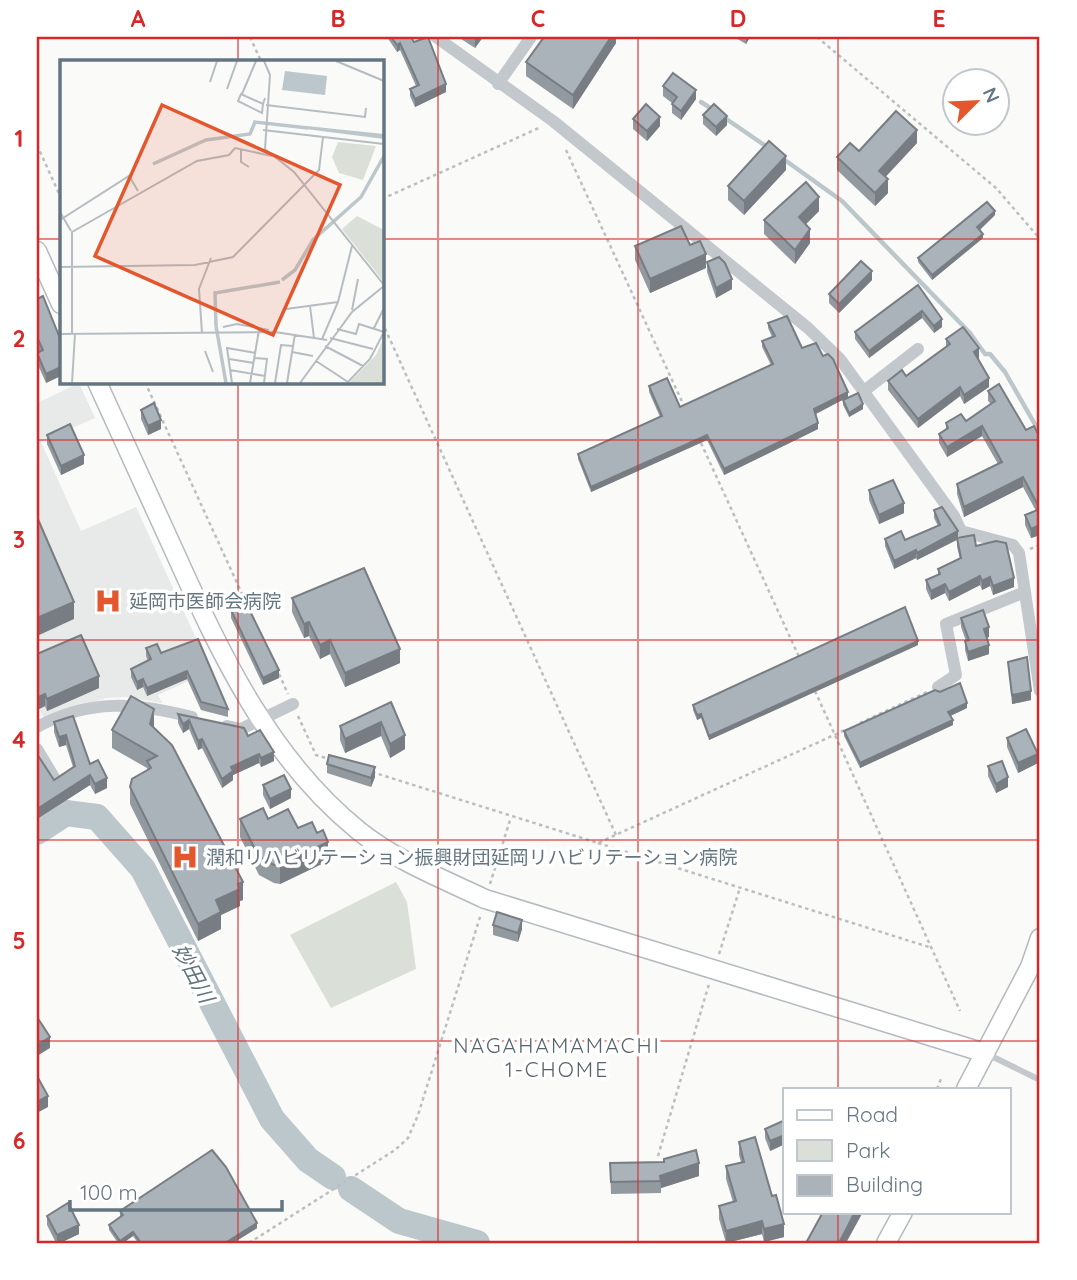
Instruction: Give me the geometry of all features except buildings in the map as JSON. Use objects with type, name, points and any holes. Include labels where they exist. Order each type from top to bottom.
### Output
[{"type":"street","points":[[436,37],[553,121],[694,232],[808,328],[839,359],[864,391],[954,516],[961,531],[1013,545],[1019,553],[1040,691]]},
{"type":"street","points":[[498,84],[531,37]]},
{"type":"street","points":[[37,251],[60,302]]},
{"type":"street","points":[[864,391],[918,349]]},
{"type":"street","points":[[97,383],[208,625],[258,720],[300,776],[360,832],[427,871],[485,899],[985,1053]]},
{"type":"street","points":[[939,687],[956,675],[946,624],[1025,592]]},
{"type":"street","points":[[37,727],[120,703],[146,706],[241,729],[293,704]]},
{"type":"street","points":[[37,749],[55,779]]},
{"type":"street","points":[[968,1088],[1031,967],[1040,938]]},
{"type":"street","points":[[886,1243],[901,1214]]},
{"type":"lane","points":[[985,1053],[1040,1080]]},
{"type":"path","points":[[250,37],[261,60]]},
{"type":"path","points":[[817,37],[996,188],[1040,239]]},
{"type":"path","points":[[383,199],[553,121]]},
{"type":"path","points":[[37,145],[60,196]]},
{"type":"path","points":[[565,146],[685,409]]},
{"type":"path","points":[[383,324],[616,835]]},
{"type":"path","points":[[145,383],[259,630]]},
{"type":"path","points":[[697,434],[801,660]]},
{"type":"path","points":[[276,667],[316,755],[330,759]]},
{"type":"path","points":[[812,685],[960,1011]]},
{"type":"path","points":[[858,724],[939,687]]},
{"type":"path","points":[[598,843],[847,729]]},
{"type":"path","points":[[368,771],[932,948]]},
{"type":"path","points":[[249,1243],[395,1150],[408,1138],[418,1115],[511,817]]},
{"type":"path","points":[[658,1156],[740,888]]},
{"type":"path","points":[[937,1088],[942,1076]]},
{"type":"shaded area","name":"延岡市医師会病院","points":[[79,383],[95,418],[41,442],[81,531],[136,507],[211,671],[158,695],[162,703],[126,697],[106,698],[47,718],[43,717],[37,703],[37,403]]},
{"type":"green space","points":[[396,882],[407,902],[416,969],[331,1008],[290,935]]},
{"type":"waterway","points":[[701,102],[715,111]]},
{"type":"waterway","points":[[722,116],[770,149]]},
{"type":"waterway","points":[[782,158],[842,201],[970,333],[985,354],[990,354],[1005,372],[1040,433]]},
{"type":"waterway","name":"妙田川","points":[[37,832],[66,813],[97,817],[143,869],[272,1119],[308,1160],[333,1177]]},
{"type":"waterway","name":"妙田川","points":[[351,1189],[399,1221],[477,1243]]},
{"type":"place","name":"延岡市医師会病院","points":[[108,601]]},
{"type":"place","name":"潤和リハビリテーション振興財団延岡リハビリテーション病院","points":[[185,857]]},
{"type":"district","name":"NAGAHAMAMACHI 1-CHOME","points":[[557,1057]]}]
